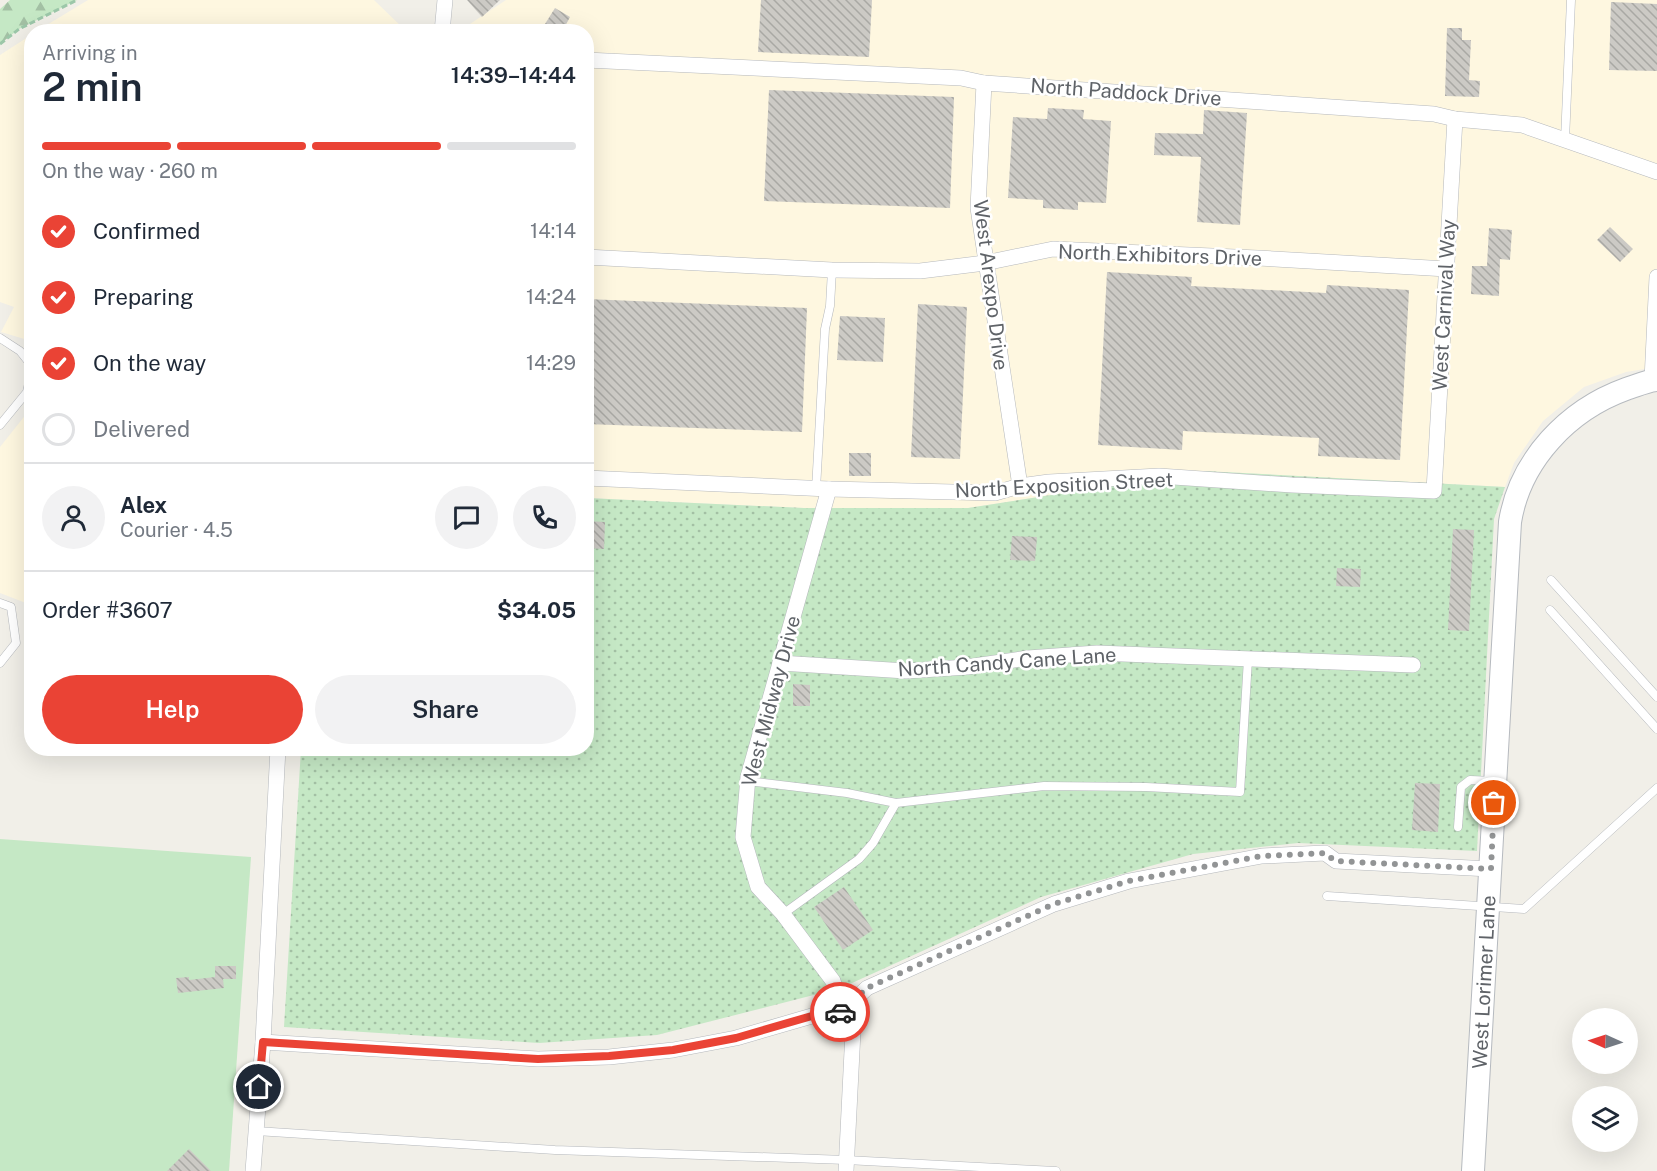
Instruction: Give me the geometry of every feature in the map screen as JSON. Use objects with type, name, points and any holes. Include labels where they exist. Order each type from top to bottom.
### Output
[{"type":"street","points":[[443,24],[445,0]]},
{"type":"street","name":"North Paddock Drive","points":[[594,60],[961,78],[984,83],[1434,114],[1455,119],[1522,125],[1657,172]]},
{"type":"street","name":"West Arexpo Drive","points":[[984,83],[978,208],[1020,486]]},
{"type":"street","name":"West Carnival Way","points":[[1434,491],[1455,119]]},
{"type":"street","name":"North Exhibitors Drive","points":[[594,257],[832,270],[920,271],[1053,249],[1447,269]]},
{"type":"street","points":[[1655,380],[1657,277]]},
{"type":"street","name":"West Lorimer Lane","points":[[1473,1171],[1510,522],[1513,505],[1521,484],[1536,457],[1558,430],[1582,410],[1610,395],[1655,380]]},
{"type":"street","name":"North Exposition Street","points":[[594,478],[823,489],[995,493],[1020,486],[1049,482],[1159,476],[1434,491]]},
{"type":"street","name":"West Midway Drive","points":[[823,489],[748,781],[743,837],[758,887],[783,914],[833,981],[844,1014],[849,1019],[853,1031],[846,1165]]},
{"type":"street","name":"North Candy Cane Lane","points":[[780,663],[906,671],[1096,653],[1413,665]]},
{"type":"street","points":[[253,1171],[263,1042],[278,756]]},
{"type":"street","points":[[263,1042],[538,1059],[673,1050],[736,1038],[829,1011],[844,1014],[852,1002],[867,988],[1054,904],[1129,881],[1262,856],[1325,853],[1335,861],[1491,869]]},
{"type":"lane","points":[[1565,140],[1571,0]]},
{"type":"lane","points":[[823,489],[825,329],[830,306],[832,270]]},
{"type":"lane","points":[[1,341],[20,351],[24,357]]},
{"type":"lane","points":[[0,425],[24,396]]},
{"type":"lane","points":[[1551,580],[1657,697]]},
{"type":"lane","points":[[0,603],[11,608],[16,643],[0,663]]},
{"type":"lane","points":[[1550,610],[1657,729]]},
{"type":"lane","points":[[748,781],[847,793],[896,803],[1044,786],[1146,787],[1240,792],[1248,658]]},
{"type":"lane","points":[[1458,827],[1461,787],[1470,780],[1495,781]]},
{"type":"lane","points":[[1328,896],[1524,909],[1657,788]]},
{"type":"lane","points":[[783,914],[859,859],[873,843],[896,803]]},
{"type":"lane","points":[[256,1131],[846,1165],[1056,1171]]},
{"type":"path","points":[[29,24],[76,0]]},
{"type":"path","points":[[0,44],[24,26]]},
{"type":"shaded area","points":[[88,0],[374,0],[399,24],[49,24]]},
{"type":"shaded area","points":[[506,0],[1657,0],[1657,367],[1626,372],[1584,387],[1543,421],[1514,463],[1505,487],[1204,471],[968,508],[804,508],[594,498],[594,24],[470,24]]},
{"type":"shaded area","points":[[24,40],[24,339],[1,332],[14,307],[0,302],[0,55]]},
{"type":"shaded area","points":[[24,417],[24,602],[0,593],[0,447]]},
{"type":"green space","points":[[10,0],[77,0],[29,24],[24,24],[24,26],[0,44],[0,9]]},
{"type":"green space","points":[[1204,471],[1505,487],[1494,519],[1477,851],[1298,843],[1193,854],[1041,897],[841,988],[657,1035],[539,1043],[284,1027],[301,756],[594,756],[594,498],[804,508],[968,508]]},
{"type":"green space","points":[[0,839],[251,857],[229,1171],[0,1171]]},
{"type":"building","points":[[467,0],[500,0],[482,17]]},
{"type":"building","points":[[761,0],[872,0],[869,57],[758,52]]},
{"type":"building","points":[[1611,2],[1657,4],[1657,71],[1609,70]]},
{"type":"building","points":[[555,8],[570,17],[566,24],[545,24]]},
{"type":"building","points":[[1447,28],[1462,28],[1462,40],[1471,40],[1469,80],[1480,81],[1479,97],[1445,96]]},
{"type":"building","points":[[769,90],[954,97],[950,208],[764,201]]},
{"type":"building","points":[[1048,108],[1084,110],[1083,119],[1111,121],[1106,203],[1078,202],[1078,210],[1043,208],[1043,200],[1008,198],[1013,117],[1047,119]]},
{"type":"building","points":[[1204,110],[1247,113],[1240,225],[1197,222],[1201,157],[1154,155],[1155,133],[1203,134]]},
{"type":"building","points":[[1610,227],[1633,249],[1620,262],[1597,240]]},
{"type":"building","points":[[1489,228],[1512,230],[1510,260],[1500,259],[1499,296],[1471,294],[1472,266],[1487,266]]},
{"type":"building","points":[[1107,272],[1192,277],[1191,286],[1326,293],[1327,285],[1409,290],[1400,460],[1318,456],[1319,438],[1183,431],[1182,450],[1098,445]]},
{"type":"building","points":[[594,299],[807,308],[802,432],[594,424]]},
{"type":"building","points":[[918,304],[967,307],[960,459],[911,457]]},
{"type":"building","points":[[840,316],[885,318],[883,362],[837,360]]},
{"type":"building","points":[[849,453],[871,453],[871,476],[849,476]]},
{"type":"building","points":[[594,521],[605,522],[604,549],[594,548]]},
{"type":"building","points":[[1453,529],[1474,530],[1469,631],[1448,630]]},
{"type":"building","points":[[1012,536],[1037,537],[1035,561],[1010,560]]},
{"type":"building","points":[[1337,568],[1361,569],[1360,587],[1336,586]]},
{"type":"building","points":[[793,684],[810,685],[810,706],[793,706]]},
{"type":"building","points":[[1415,783],[1440,784],[1438,832],[1412,830]]},
{"type":"building","points":[[844,887],[873,930],[843,950],[814,907]]},
{"type":"building","points":[[215,966],[236,966],[236,979],[223,979],[224,988],[178,993],[176,978],[189,977],[189,980],[215,977]]},
{"type":"building","points":[[189,1149],[211,1171],[167,1171]]},
{"type":"way so far","points":[[840,1012],[844,1014],[852,1002],[867,988],[1054,904],[1129,881],[1262,856],[1325,853],[1335,861],[1491,869],[1494,803]]},
{"type":"route","points":[[259,1087],[263,1042],[538,1059],[609,1056],[673,1050],[736,1038],[829,1011],[840,1012]]}]
